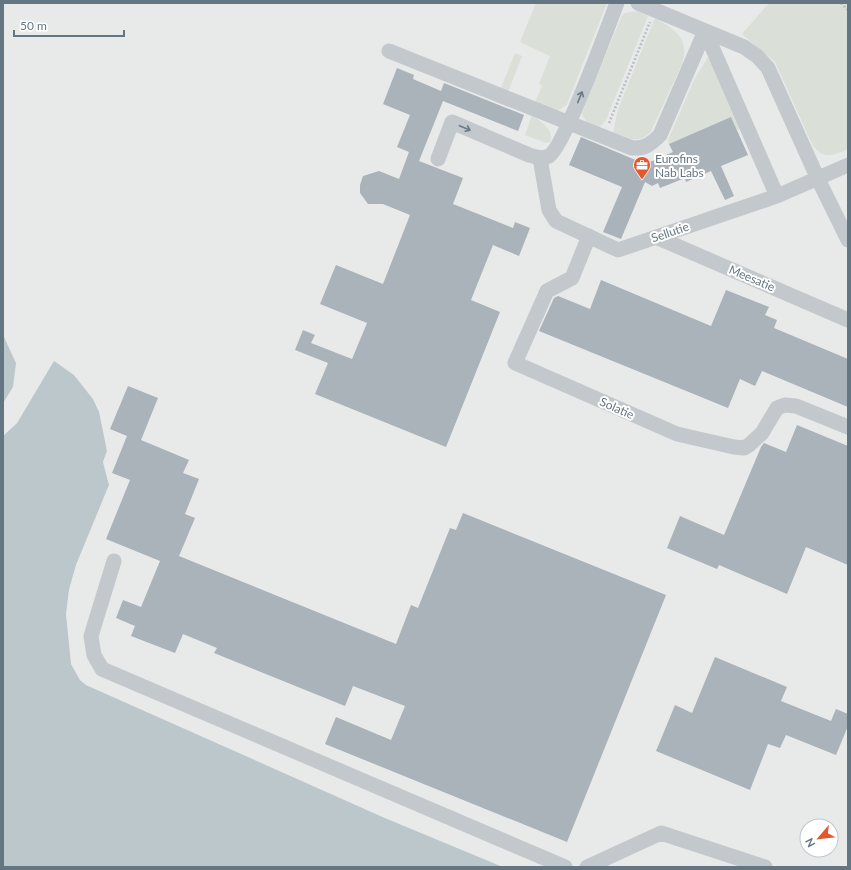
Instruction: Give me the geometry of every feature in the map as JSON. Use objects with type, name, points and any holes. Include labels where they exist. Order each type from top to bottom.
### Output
[{"type":"lane","points":[[438,160],[452,122],[540,158],[550,156],[557,147],[569,123],[617,3]]},
{"type":"lane","points":[[638,3],[744,47],[758,56],[768,68],[848,240]]},
{"type":"lane","points":[[389,51],[632,148],[641,148],[654,141],[660,135],[705,31]]},
{"type":"lane","points":[[705,31],[777,196]]},
{"type":"lane","name":"Sellutie","points":[[540,158],[549,210],[556,221],[618,250],[777,196],[848,165]]},
{"type":"lane","name":"Solatie","points":[[589,236],[572,278],[547,292],[515,363],[677,434],[734,447],[744,448],[749,445],[762,433],[777,408],[785,405],[796,406],[848,427]]},
{"type":"lane","name":"Meesatie","points":[[656,237],[848,320]]},
{"type":"lane","points":[[114,561],[91,636],[94,654],[102,669],[565,867]]},
{"type":"lane","points":[[587,867],[661,833],[765,867]]},
{"type":"path","points":[[841,3],[848,10]]},
{"type":"path","points":[[604,136],[655,10]]},
{"type":"shaded area","points":[[3,3],[848,3],[848,867],[503,867],[385,818],[86,685],[80,680],[71,664],[66,614],[69,590],[76,565],[109,485],[103,462],[107,451],[93,399],[74,375],[54,362],[17,423],[3,436]]},
{"type":"shaded area","points":[[536,3],[607,3],[567,104],[558,111],[535,102],[542,86],[539,84],[550,56],[520,42]]},
{"type":"shaded area","points":[[769,3],[848,3],[848,149],[828,155],[820,153],[816,149],[812,144],[775,62],[742,34]]},
{"type":"shaded area","points":[[637,11],[648,16],[606,120],[599,128],[587,122],[582,113],[622,15]]},
{"type":"shaded area","points":[[655,18],[674,31],[682,41],[684,55],[682,64],[651,131],[643,138],[633,140],[628,139],[613,133],[618,109]]},
{"type":"shaded area","points":[[515,53],[522,56],[508,92],[501,88]]},
{"type":"shaded area","points":[[708,57],[715,60],[740,129],[737,130],[731,117],[669,144],[668,140],[694,80]]},
{"type":"shaded area","points":[[532,115],[543,123],[549,130],[551,134],[550,142],[546,143],[525,135]]},
{"type":"shaded area","points":[[3,335],[16,363],[13,387],[3,403]]},
{"type":"shaded area","points":[[54,361],[74,375],[93,399],[99,412],[107,451],[103,462],[109,485],[76,565],[69,590],[66,614],[71,664],[80,680],[86,685],[385,818],[503,867],[3,867],[3,436],[17,423]]},
{"type":"building","points":[[397,68],[414,75],[413,79],[441,91],[444,83],[524,115],[518,131],[443,101],[419,161],[463,178],[453,204],[513,228],[515,222],[530,228],[519,256],[493,245],[471,300],[500,312],[446,447],[315,394],[328,363],[295,350],[303,330],[315,335],[311,343],[352,359],[367,323],[320,304],[336,265],[383,284],[410,215],[383,204],[368,204],[360,193],[360,185],[363,176],[379,171],[399,179],[409,152],[397,147],[410,115],[383,104]]},
{"type":"building","name":"Eurofins Nab Labs","points":[[731,117],[748,155],[721,166],[734,196],[725,200],[711,171],[686,182],[685,178],[660,188],[658,183],[652,186],[645,182],[621,239],[603,232],[622,187],[569,165],[581,137],[645,164],[673,152],[669,144]]},
{"type":"building","points":[[601,280],[711,326],[726,290],[769,307],[765,315],[777,320],[774,328],[848,359],[848,407],[762,371],[755,386],[740,379],[728,408],[539,331],[554,298],[558,296],[590,309]]},
{"type":"building","points":[[128,386],[158,398],[141,440],[189,460],[183,473],[199,479],[185,514],[195,518],[179,556],[396,644],[411,605],[418,608],[450,528],[456,530],[463,513],[666,595],[567,842],[325,744],[336,717],[391,740],[405,706],[353,686],[345,706],[214,653],[217,648],[183,634],[175,653],[131,636],[135,626],[116,618],[123,600],[141,607],[160,561],[106,539],[130,480],[112,473],[127,436],[110,429]]},
{"type":"building","points":[[797,425],[848,446],[848,565],[806,547],[787,594],[719,565],[717,569],[667,548],[680,516],[724,535],[761,447],[764,443],[786,452]]},
{"type":"building","points":[[715,657],[787,687],[781,701],[831,721],[836,709],[848,714],[848,726],[836,755],[786,735],[780,748],[768,744],[750,790],[656,751],[675,705],[692,713]]},
{"type":"place","name":"Eurofins Nab Labs","points":[[642,180]]}]
